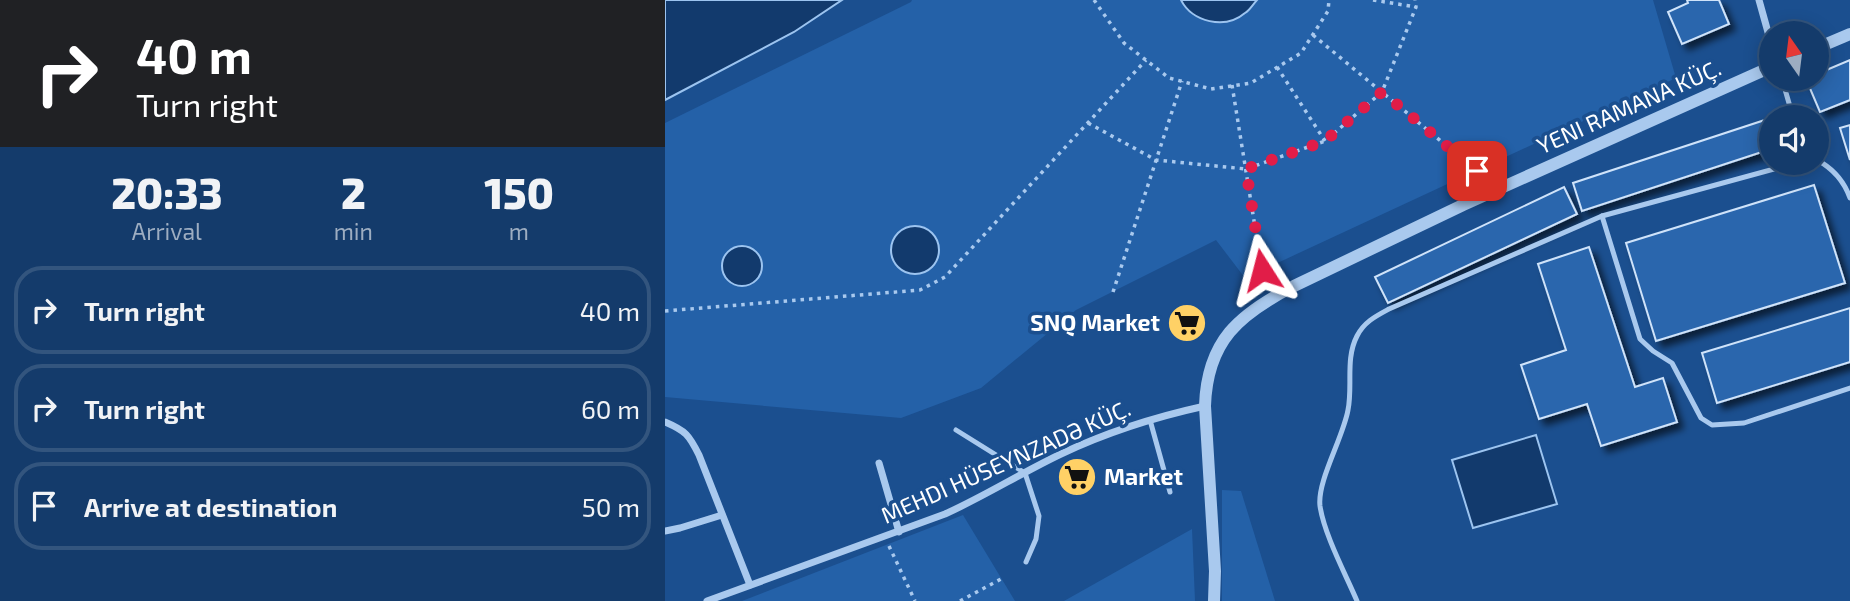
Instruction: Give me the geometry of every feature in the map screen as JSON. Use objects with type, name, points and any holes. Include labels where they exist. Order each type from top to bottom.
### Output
[{"type":"street","points":[[1759,0],[1765,21]]},
{"type":"street","points":[[1829,43],[1850,34]]},
{"type":"street","name":"YENI RAMANA KÜÇ.","points":[[1214,601],[1215,570],[1205,406],[1212,360],[1227,334],[1250,312],[1269,299],[1463,205],[1759,71]]},
{"type":"street","name":"MEHDI HÜSEYNZADƏ KÜÇ.","points":[[707,601],[945,514],[978,500],[1091,440],[1150,420],[1205,406]]},
{"type":"street","points":[[665,422],[681,429],[699,455],[750,585]]},
{"type":"street","points":[[879,463],[899,532]]},
{"type":"street","points":[[665,531],[722,515]]},
{"type":"lane","points":[[1829,166],[1847,188],[1850,198]]},
{"type":"lane","points":[[1357,601],[1325,527],[1320,506],[1321,489],[1349,409],[1349,366],[1356,337],[1368,321],[1389,309],[1601,216],[1759,173]]},
{"type":"lane","points":[[1601,216],[1640,338],[1653,351],[1672,363],[1701,418],[1712,425],[1744,423],[1850,388]]},
{"type":"lane","points":[[1150,420],[1170,492]]},
{"type":"lane","points":[[956,430],[1025,473],[1039,516],[1036,539],[1026,562]]},
{"type":"path","points":[[1094,0],[1124,43],[1169,78],[1212,89],[1251,83],[1301,52],[1328,11],[1329,0]]},
{"type":"path","points":[[1373,0],[1416,8]]},
{"type":"path","points":[[1088,123],[1156,160],[1246,169],[1325,141],[1382,92],[1416,8],[1415,0]]},
{"type":"path","points":[[1313,35],[1477,171]]},
{"type":"path","points":[[665,312],[920,290],[945,277],[1146,60]]},
{"type":"path","points":[[1277,67],[1325,141]]},
{"type":"path","points":[[1112,292],[1182,81]]},
{"type":"path","points":[[1233,85],[1262,270]]},
{"type":"path","points":[[888,544],[915,601]]},
{"type":"path","points":[[960,601],[1001,579]]},
{"type":"shaded area","points":[[665,0],[842,0],[794,32],[665,100]]},
{"type":"shaded area","points":[[912,0],[1653,0],[1676,78],[1245,278],[1216,240],[1076,310],[981,388],[901,418],[665,397],[665,123]]},
{"type":"shaded area","points":[[1181,0],[1257,0],[1237,18],[1219,22],[1193,14]]},
{"type":"shaded area","points":[[915,226],[932,233],[939,250],[932,267],[915,274],[898,267],[891,250],[898,233]]},
{"type":"shaded area","points":[[742,246],[750,247],[756,252],[761,258],[761,274],[756,280],[750,285],[742,286],[734,285],[728,280],[723,274],[722,266],[723,258],[728,252],[734,247]]},
{"type":"shaded area","points":[[1536,435],[1557,504],[1473,528],[1452,460]]},
{"type":"shaded area","points":[[1222,490],[1241,491],[1275,601],[1222,601]]},
{"type":"shaded area","points":[[963,515],[1015,601],[742,601]]},
{"type":"shaded area","points":[[1192,529],[1195,601],[1064,601]]},
{"type":"building","points":[[1687,0],[1719,0],[1729,24],[1682,44],[1668,12],[1688,3]]},
{"type":"building","points":[[1850,60],[1850,100],[1829,108],[1829,105],[1817,105],[1811,91],[1829,91],[1829,69]]},
{"type":"building","points":[[1759,122],[1759,153],[1582,211],[1573,183]]},
{"type":"building","points":[[1850,125],[1850,160],[1840,128]]},
{"type":"building","points":[[1814,185],[1845,283],[1656,341],[1626,243]]},
{"type":"building","points":[[1564,187],[1577,214],[1388,303],[1375,277]]},
{"type":"building","points":[[1589,247],[1635,387],[1663,378],[1677,422],[1601,446],[1587,404],[1539,419],[1521,365],[1566,350],[1538,264]]},
{"type":"building","points":[[1850,308],[1850,362],[1717,403],[1702,353]]},
{"type":"place","name":"SNQ Market","points":[[1187,323]]},
{"type":"place","name":"Market","points":[[1077,477]]},
{"type":"route","points":[[1262,270],[1246,169],[1325,141],[1382,92],[1477,171]]}]
